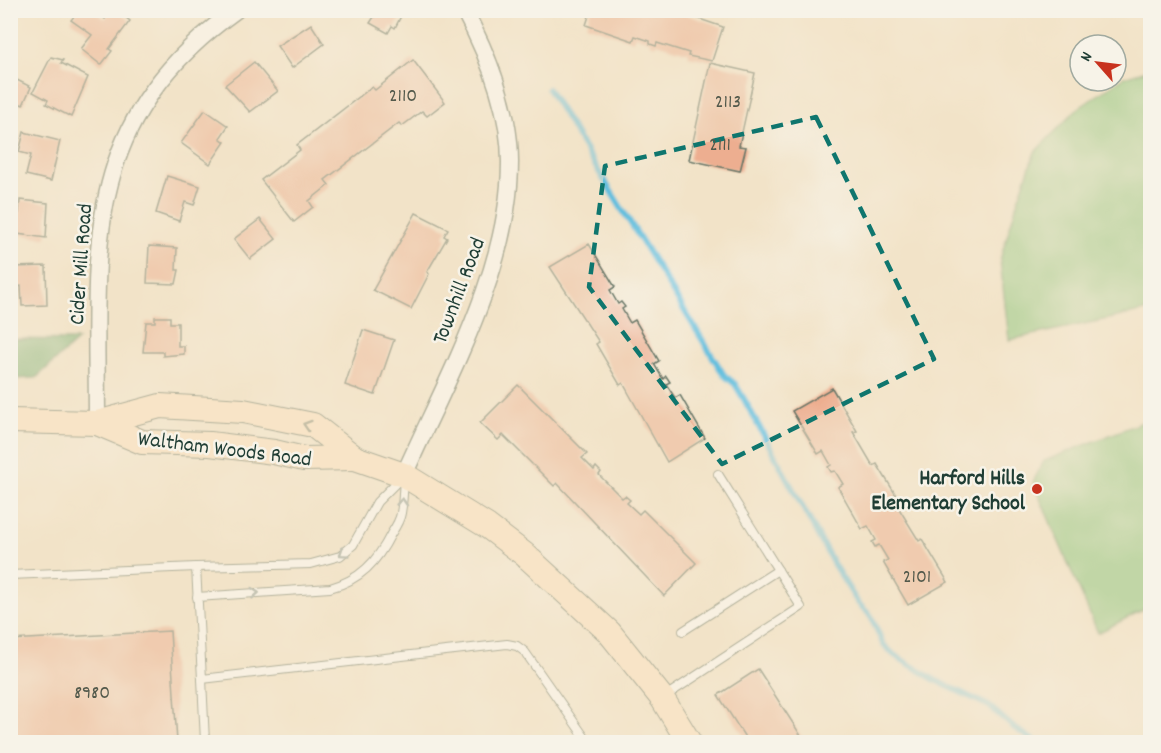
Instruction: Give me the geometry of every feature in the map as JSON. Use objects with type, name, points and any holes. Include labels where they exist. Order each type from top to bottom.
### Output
[{"type":"street","name":"Cider Mill Road","points":[[97,423],[97,269],[100,227],[107,188],[122,145],[142,105],[172,65],[205,33],[236,10]]},
{"type":"street","name":"Townhill Road","points":[[404,475],[484,294],[498,255],[507,213],[510,160],[505,122],[498,90],[486,56],[464,10]]},
{"type":"street","name":"Waltham Woods Road","points":[[10,421],[97,423],[160,406],[243,411],[313,425],[355,458],[404,475],[487,526],[546,573],[609,632],[662,698],[689,742]]},
{"type":"street","name":"Waltham Woods Road","points":[[97,423],[142,442],[230,446],[304,459],[355,458]]},
{"type":"lane","points":[[662,698],[801,607],[718,474]]},
{"type":"lane","points":[[10,575],[310,564],[340,556],[353,545],[376,502],[404,475]]},
{"type":"lane","points":[[197,597],[330,588],[346,584],[365,572],[378,557],[390,536],[401,514],[404,475]]},
{"type":"lane","points":[[196,567],[205,742]]},
{"type":"lane","points":[[682,631],[778,570]]},
{"type":"lane","points":[[202,679],[517,645],[525,652],[588,742]]},
{"type":"highlighted area","points":[[816,117],[934,359],[722,464],[589,287],[605,166]]},
{"type":"green space","points":[[1150,69],[1150,310],[1009,340],[1000,260],[1035,152],[1076,110],[1101,93],[1128,93],[1128,76]]},
{"type":"green space","points":[[11,339],[78,340],[36,378],[11,379]]},
{"type":"green space","points":[[1150,419],[1150,606],[1098,633],[1033,482],[1044,461]]},
{"type":"building","points":[[79,10],[94,10],[105,19],[111,10],[116,10],[130,21],[109,49],[112,51],[101,65],[81,49],[92,35],[71,20]]},
{"type":"building","points":[[362,10],[404,10],[395,28],[392,26],[388,33],[370,23],[374,17]]},
{"type":"building","points":[[591,10],[673,10],[723,27],[712,61],[688,56],[689,53],[657,43],[656,46],[650,44],[650,41],[635,36],[633,41],[586,25]]},
{"type":"building","points":[[311,24],[324,44],[292,68],[277,46]]},
{"type":"building","points":[[51,57],[63,60],[61,63],[88,77],[71,117],[46,104],[48,100],[33,92]]},
{"type":"building","points":[[413,60],[445,102],[427,116],[422,111],[402,126],[399,123],[325,180],[329,185],[309,201],[313,207],[294,222],[261,180],[300,150],[297,145],[372,87],[375,90]]},
{"type":"building","points":[[254,62],[278,91],[250,112],[225,85]]},
{"type":"building","points":[[710,63],[755,73],[739,146],[746,147],[740,171],[689,160]]},
{"type":"building","points":[[15,79],[31,87],[23,105],[10,99],[10,88]]},
{"type":"building","points":[[205,110],[228,126],[220,138],[225,142],[210,164],[181,143]]},
{"type":"building","points":[[24,132],[60,141],[51,181],[26,175],[31,155],[19,152]]},
{"type":"building","points":[[167,176],[200,186],[194,205],[185,202],[179,221],[156,213]]},
{"type":"building","points":[[20,200],[48,203],[46,238],[10,233],[10,212],[19,213]]},
{"type":"building","points":[[416,213],[448,229],[444,236],[447,238],[427,272],[429,274],[411,309],[373,290]]},
{"type":"building","points":[[260,219],[276,239],[250,259],[234,239]]},
{"type":"building","points":[[589,244],[615,287],[610,290],[618,304],[621,302],[625,307],[622,309],[630,323],[635,320],[659,361],[654,364],[663,379],[666,376],[670,382],[666,384],[675,398],[680,395],[705,438],[667,462],[623,383],[620,385],[596,344],[599,342],[550,267]]},
{"type":"building","points":[[149,246],[177,248],[176,270],[179,270],[176,284],[147,283]]},
{"type":"building","points":[[46,266],[47,305],[22,306],[21,286],[13,287],[13,267]]},
{"type":"building","points":[[155,317],[170,317],[170,323],[178,323],[178,346],[184,346],[184,354],[163,356],[163,352],[143,352],[146,322],[155,322]]},
{"type":"building","points":[[363,330],[394,340],[375,395],[345,385]]},
{"type":"building","points":[[518,385],[587,454],[582,458],[594,470],[596,467],[601,472],[599,475],[622,498],[625,496],[630,500],[627,503],[639,514],[643,510],[696,563],[664,596],[557,483],[554,486],[503,435],[498,440],[480,423]]},
{"type":"building","points":[[832,388],[857,431],[853,432],[873,466],[877,464],[902,505],[898,507],[919,541],[922,539],[948,582],[908,605],[883,562],[888,560],[879,545],[875,547],[872,542],[876,540],[868,526],[862,529],[838,487],[843,484],[835,471],[831,472],[828,467],[831,465],[823,451],[818,454],[792,411]]},
{"type":"building","points":[[170,631],[177,742],[10,742],[10,640]]},
{"type":"building","points":[[758,669],[805,742],[748,742],[718,695]]},
{"type":"waterway","points":[[548,89],[724,375],[735,384],[834,565],[858,603],[871,616],[883,644],[894,655],[935,680],[989,706],[1013,727],[1036,742]]},
{"type":"place","name":"Harford Hills Elementary School","points":[[1037,489]]}]
